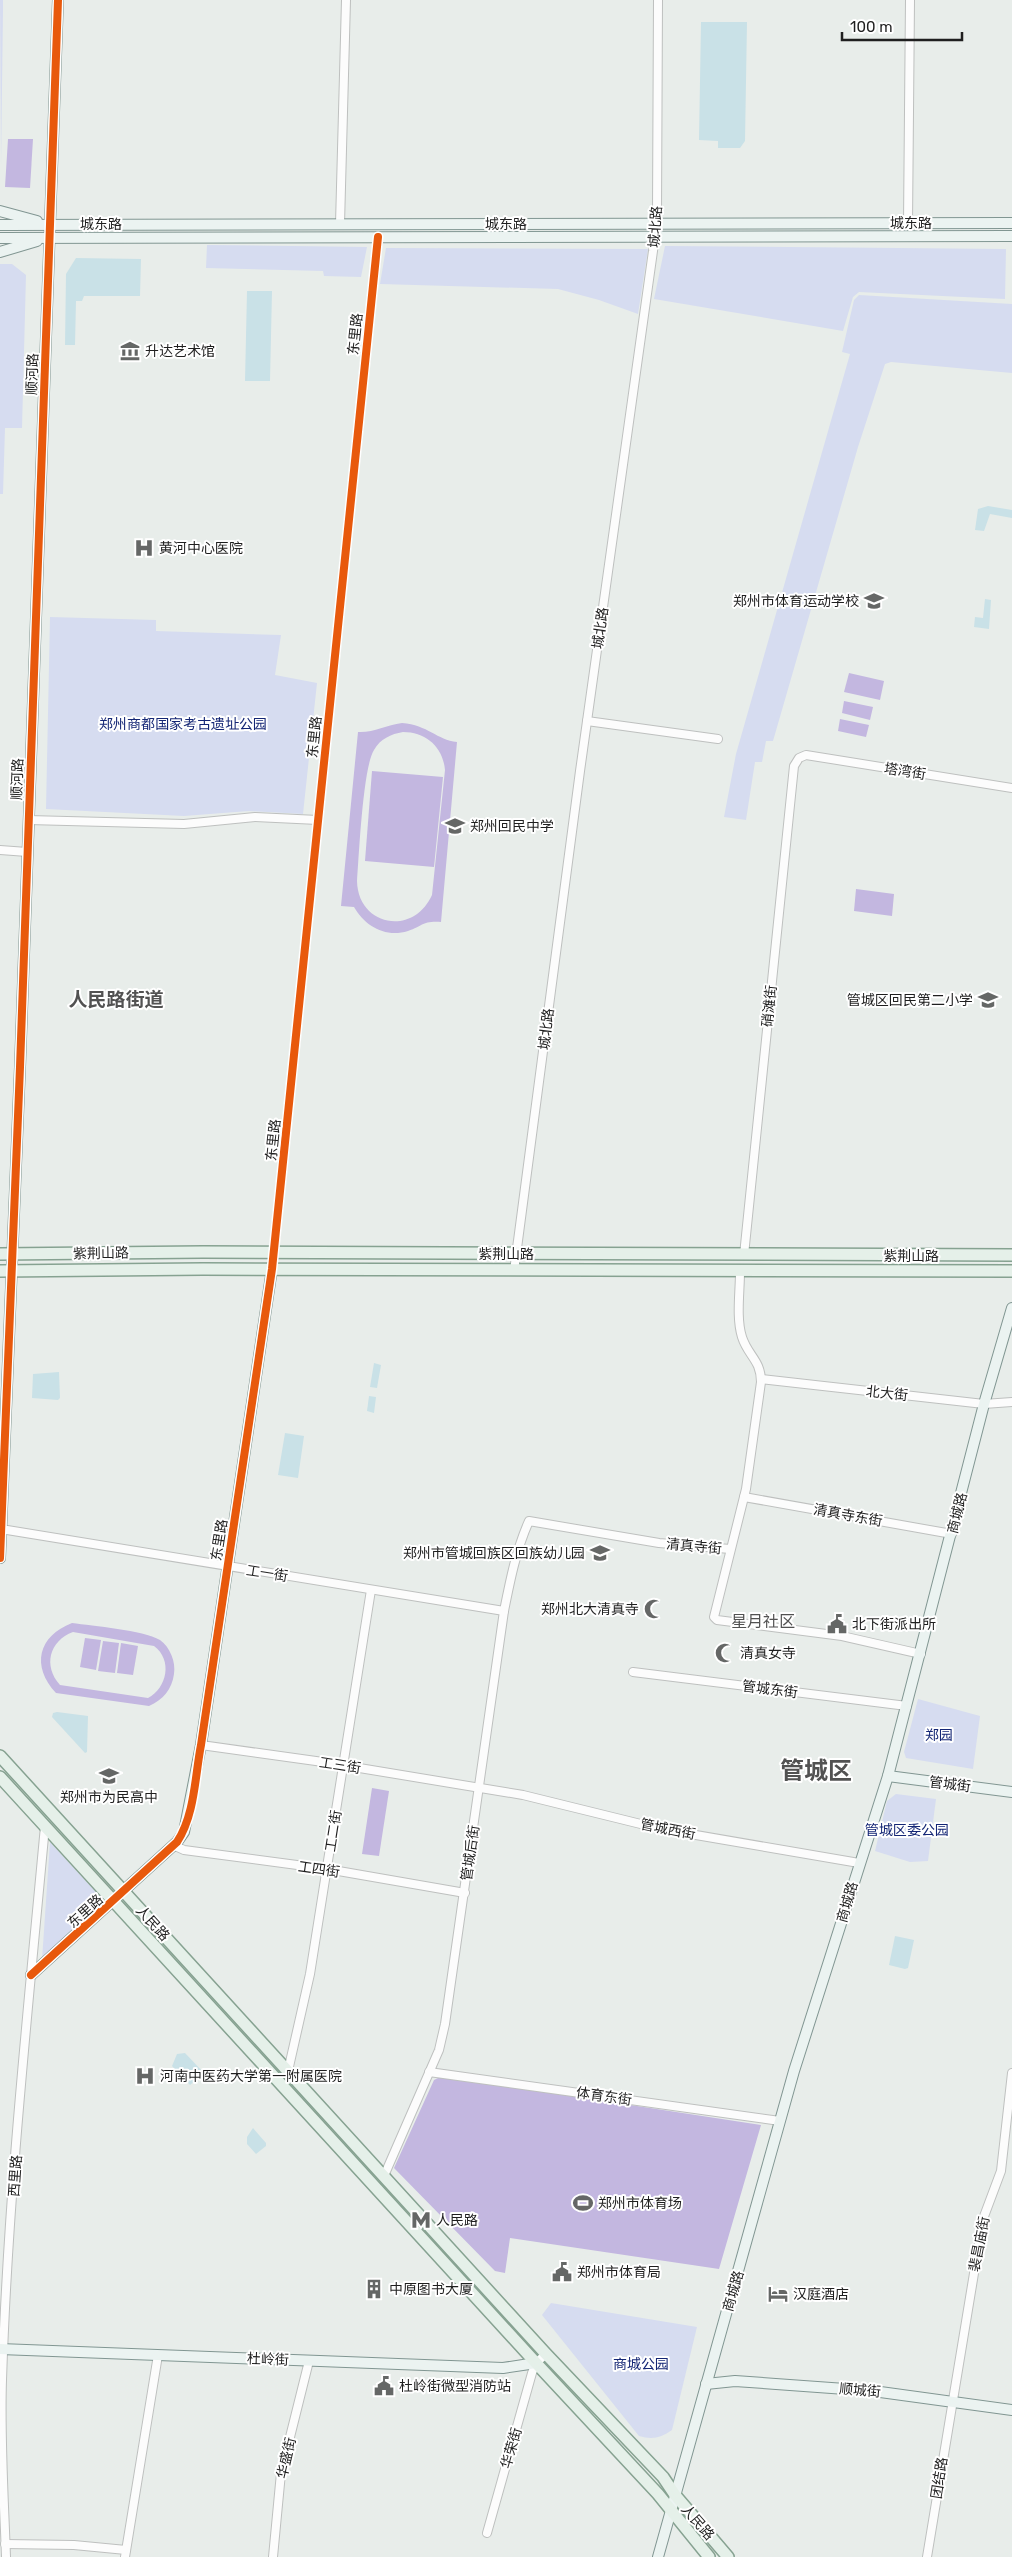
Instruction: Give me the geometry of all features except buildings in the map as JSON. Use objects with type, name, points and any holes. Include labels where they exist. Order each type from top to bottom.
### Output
[{"type":"main road","name":"紫荆山路","points":[[0,1254],[1012,1255]]},
{"type":"main road","name":"紫荆山路","points":[[0,1271],[272,1269],[1012,1272]]},
{"type":"main road","name":"人民路","points":[[0,1756],[546,2354],[663,2477],[675,2495],[728,2557]]},
{"type":"main road","name":"人民路","points":[[0,1777],[536,2364],[658,2494],[709,2557]]},
{"type":"street","name":"顺河路","points":[[0,1558],[13,1271],[58,0]]},
{"type":"street","points":[[340,224],[346,0]]},
{"type":"street","name":"城北路","points":[[514,1270],[587,721],[656,224],[658,0]]},
{"type":"street","points":[[908,223],[910,0]]},
{"type":"street","points":[[0,212],[49,224]]},
{"type":"street","name":"城东路","points":[[0,224],[1012,223]]},
{"type":"street","name":"城东路","points":[[0,238],[1012,236]]},
{"type":"street","name":"东里路","points":[[31,1975],[114,1902],[173,1845],[184,1832],[187,1819],[201,1744],[274,1253],[378,237]]},
{"type":"street","points":[[0,252],[49,238]]},
{"type":"street","points":[[587,721],[718,739]]},
{"type":"street","name":"塔湾街","points":[[799,758],[806,755],[1012,788]]},
{"type":"street","name":"硝滩街","points":[[744,1255],[794,766],[799,758]]},
{"type":"street","points":[[28,820],[184,824],[255,817],[318,820]]},
{"type":"street","points":[[0,850],[27,852]]},
{"type":"street","points":[[730,1549],[744,1496],[761,1379],[757,1361],[746,1346],[740,1329],[740,1272]]},
{"type":"street","name":"商城路","points":[[658,2557],[780,2121],[859,1863],[888,1776],[984,1404],[1012,1308]]},
{"type":"street","name":"北大街","points":[[761,1379],[984,1404],[1012,1402]]},
{"type":"street","name":"清真寺东街","points":[[744,1496],[952,1534]]},
{"type":"street","name":"清真寺街","points":[[529,1521],[659,1543],[730,1549],[714,1613],[717,1620],[842,1636],[921,1654]]},
{"type":"street","name":"管城后街","points":[[384,2176],[439,2050],[450,2000],[504,1612],[510,1577],[522,1536],[529,1521]]},
{"type":"street","name":"工一街","points":[[1,1529],[504,1612]]},
{"type":"street","name":"工二街","points":[[288,2071],[310,1974],[371,1590]]},
{"type":"street","name":"管城东街","points":[[633,1672],[907,1706]]},
{"type":"street","name":"工三街","points":[[201,1744],[479,1788]]},
{"type":"street","name":"管城街","points":[[888,1776],[1012,1792]]},
{"type":"street","name":"管城西街","points":[[479,1788],[523,1796],[661,1829],[859,1863]]},
{"type":"street","name":"西里路","points":[[6,2557],[1,2409],[2,2349],[23,2058],[45,1826]]},
{"type":"street","name":"工四街","points":[[173,1845],[184,1850],[327,1870],[465,1893]]},
{"type":"street","name":"体育东街","points":[[429,2072],[780,2121]]},
{"type":"street","name":"裴昌庙街","points":[[951,2400],[983,2219],[1001,2171],[1008,2144],[1012,2073]]},
{"type":"street","name":"杜岭街","points":[[2,2349],[503,2368],[536,2364]]},
{"type":"street","points":[[536,2364],[546,2354]]},
{"type":"street","points":[[5,2544],[74,2545],[126,2554],[158,2355]]},
{"type":"street","name":"华盛街","points":[[273,2557],[281,2473],[309,2360]]},
{"type":"street","name":"华荣街","points":[[487,2533],[536,2364]]},
{"type":"street","name":"顺城街","points":[[706,2384],[735,2381],[873,2390],[1012,2410]]},
{"type":"street","name":"团结路","points":[[926,2557],[951,2400]]},
{"type":"shaded area","points":[[701,22],[747,22],[745,141],[740,148],[718,148],[718,141],[699,140]]},
{"type":"shaded area","points":[[8,139],[33,139],[30,188],[5,187]]},
{"type":"shaded area","points":[[76,258],[141,259],[140,296],[84,296],[82,301],[76,301],[75,345],[65,345],[66,274]]},
{"type":"shaded area","points":[[247,291],[272,291],[270,381],[245,381]]},
{"type":"shaded area","points":[[988,506],[1012,510],[1012,518],[990,514],[984,531],[975,530],[978,509]]},
{"type":"shaded area","points":[[985,599],[991,600],[989,629],[974,627],[975,617],[983,618]]},
{"type":"shaded area","points":[[849,673],[884,681],[880,700],[844,692]]},
{"type":"shaded area","points":[[844,701],[873,707],[870,720],[842,713]]},
{"type":"shaded area","points":[[840,719],[869,725],[866,737],[838,731]]},
{"type":"shaded area","points":[[396,724],[411,724],[450,741],[457,742],[441,922],[430,922],[408,931],[391,933],[376,929],[370,925],[354,907],[341,906],[358,732]],"holes":[[[403,732],[411,733],[432,742],[441,754],[444,762],[445,770],[432,895],[423,908],[412,917],[400,921],[388,921],[376,916],[366,908],[360,896],[357,881],[364,792],[370,759],[376,746],[390,736]]]},
{"type":"shaded area","points":[[372,771],[443,777],[434,867],[365,861]]},
{"type":"shaded area","points":[[856,889],[894,894],[892,916],[854,911]]},
{"type":"shaded area","points":[[374,1363],[381,1365],[377,1388],[370,1387]]},
{"type":"shaded area","points":[[59,1372],[60,1398],[58,1400],[32,1398],[33,1374]]},
{"type":"shaded area","points":[[369,1396],[376,1397],[374,1413],[367,1411]]},
{"type":"shaded area","points":[[285,1433],[304,1436],[298,1478],[278,1475]]},
{"type":"shaded area","points":[[72,1623],[130,1631],[160,1640],[169,1651],[174,1665],[173,1679],[169,1689],[159,1701],[149,1706],[56,1693],[48,1683],[41,1662],[45,1644],[61,1629]],"holes":[[[73,1632],[154,1646],[164,1659],[165,1674],[160,1688],[148,1698],[60,1685],[51,1670],[51,1655],[58,1641]]]},
{"type":"shaded area","points":[[85,1638],[101,1640],[96,1670],[80,1667]]},
{"type":"shaded area","points":[[103,1641],[119,1643],[115,1673],[98,1671]]},
{"type":"shaded area","points":[[121,1643],[138,1646],[133,1675],[117,1673]]},
{"type":"shaded area","points":[[53,1713],[88,1716],[87,1752],[85,1753],[52,1717]]},
{"type":"shaded area","points":[[372,1788],[389,1791],[379,1856],[362,1854]]},
{"type":"shaded area","points":[[895,1936],[914,1940],[908,1968],[889,1965]]},
{"type":"shaded area","points":[[185,2053],[204,2073],[190,2085],[172,2066],[177,2054]]},
{"type":"shaded area","name":"郑州市体育场","points":[[442,2076],[761,2125],[719,2269],[510,2238],[505,2273],[495,2271],[394,2168],[434,2080]]},
{"type":"shaded area","points":[[253,2128],[266,2143],[266,2146],[256,2154],[247,2144],[247,2137]]},
{"type":"green space","points":[[0,0],[3,0],[1,166]]},
{"type":"green space","points":[[207,245],[367,247],[361,277],[324,276],[323,271],[206,268]]},
{"type":"green space","points":[[665,246],[1006,249],[1005,299],[859,292],[853,297],[843,331],[654,299]]},
{"type":"green space","points":[[386,248],[648,249],[638,314],[599,300],[558,289],[380,284]]},
{"type":"green space","points":[[0,264],[12,264],[26,275],[22,428],[5,428],[3,494],[0,494]]},
{"type":"green space","points":[[859,295],[1012,304],[1012,373],[891,362],[885,364],[858,447],[773,741],[766,741],[762,762],[755,762],[746,820],[724,817],[736,754],[850,354],[842,352],[854,300]]},
{"type":"green space","name":"郑州商都国家考古遗址公园","points":[[50,617],[156,620],[156,631],[281,635],[275,675],[317,683],[303,814],[249,811],[184,816],[46,809]]},
{"type":"green space","name":"郑园","points":[[918,1699],[980,1716],[973,1769],[906,1758],[904,1752]]},
{"type":"green space","name":"管城区委公园","points":[[896,1794],[936,1799],[928,1861],[910,1862],[875,1851],[887,1801]]},
{"type":"green space","points":[[50,1842],[105,1902],[42,1960]]},
{"type":"green space","name":"商城公园","points":[[551,2303],[697,2327],[672,2430],[656,2438],[639,2436],[542,2315]]},
{"type":"cycle path","points":[[0,1558],[20,1067],[58,0]]},
{"type":"cycle path","points":[[31,1975],[177,1842],[188,1820],[191,1807],[272,1269],[378,237]]},
{"type":"place","name":"升达艺术馆","points":[[130,351]]},
{"type":"place","name":"黄河中心医院","points":[[144,548]]},
{"type":"place","name":"郑州市体育运动学校","points":[[874,601]]},
{"type":"place","name":"郑州回民中学","points":[[455,826]]},
{"type":"place","name":"管城区回民第二小学","points":[[988,1000]]},
{"type":"place","name":"郑州市管城回族区回族幼儿园","points":[[600,1553]]},
{"type":"place","name":"郑州北大清真寺","points":[[654,1609]]},
{"type":"place","name":"北下街派出所","points":[[837,1624]]},
{"type":"place","name":"清真女寺","points":[[725,1653]]},
{"type":"place","name":"郑州市为民高中","points":[[109,1776]]},
{"type":"place","name":"河南中医药大学第一附属医院","points":[[145,2076]]},
{"type":"place","name":"郑州市体育场","points":[[583,2203]]},
{"type":"place","name":"人民路","points":[[421,2220]]},
{"type":"place","name":"郑州市体育局","points":[[562,2272]]},
{"type":"place","name":"中原图书大厦","points":[[374,2289]]},
{"type":"place","name":"汉庭酒店","points":[[778,2294]]},
{"type":"place","name":"杜岭街微型消防站","points":[[384,2386]]},
{"type":"district","name":"人民路街道","points":[[116,999]]},
{"type":"district","name":"星月社区","points":[[763,1621]]},
{"type":"district","name":"管城区","points":[[816,1771]]}]
